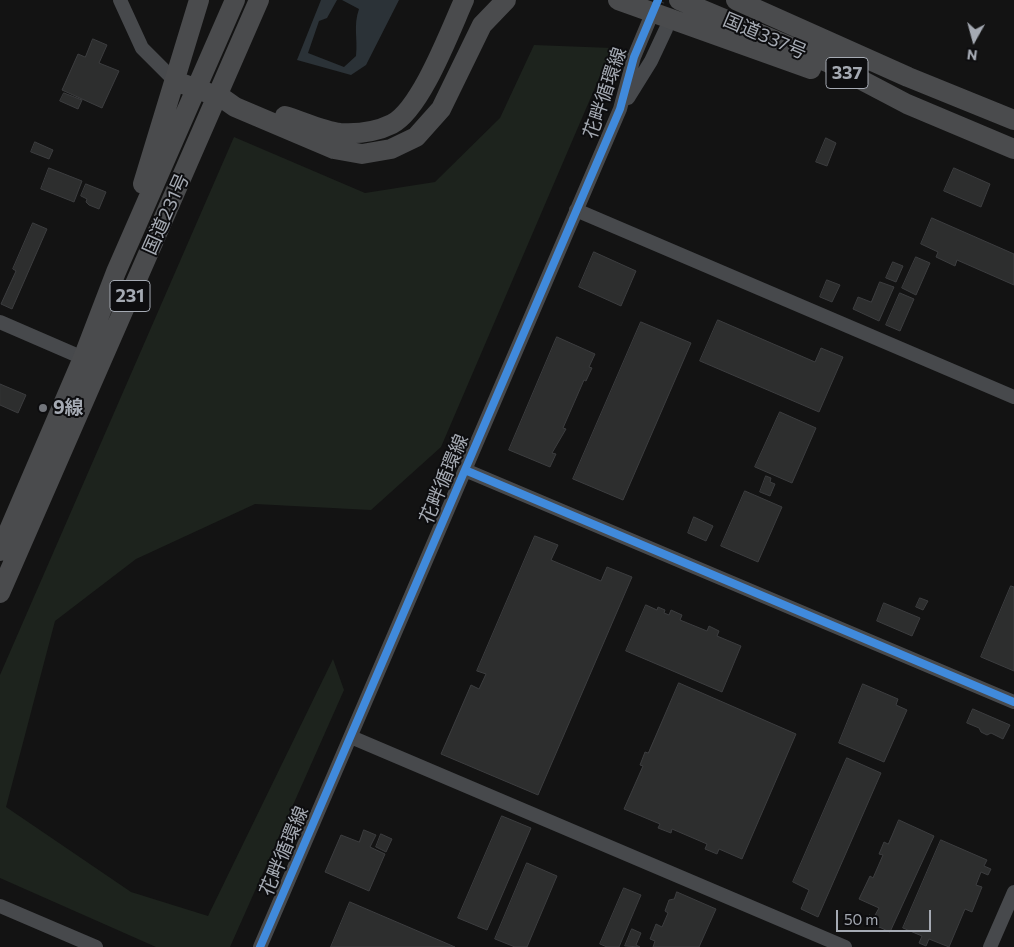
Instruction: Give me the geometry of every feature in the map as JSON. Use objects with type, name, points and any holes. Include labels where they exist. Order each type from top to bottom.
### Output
[{"type":"highway","name":"国道231号","points":[[0,593],[91,361],[116,272],[199,0]]},
{"type":"highway","name":"国道231号","points":[[116,272],[235,0]]},
{"type":"highway","name":"国道231号","points":[[0,551],[218,95],[259,0]]},
{"type":"highway","points":[[175,81],[196,90],[236,97],[338,133],[368,132],[393,123],[408,110],[422,90],[464,0]]},
{"type":"highway","points":[[218,95],[234,107],[334,149],[362,154],[391,149],[416,137],[441,110],[482,25],[506,0]]},
{"type":"highway","points":[[618,0],[907,104]]},
{"type":"highway","name":"国道337号","points":[[679,0],[827,62],[907,104],[1014,149]]},
{"type":"highway","name":"国道337号","points":[[736,0],[908,77],[1014,120]]},
{"type":"highway","points":[[768,0],[908,77]]},
{"type":"street","points":[[120,0],[142,48],[175,81]]},
{"type":"street","name":"花畔循環線","points":[[260,947],[620,109],[634,57],[649,21]]},
{"type":"street","name":"花畔循環線","points":[[620,109],[651,61],[666,29]]},
{"type":"street","points":[[576,210],[1014,397]]},
{"type":"street","points":[[0,322],[91,361]]},
{"type":"street","points":[[465,470],[1014,702]]},
{"type":"street","points":[[351,737],[845,947]]},
{"type":"street","points":[[990,947],[1014,892]]},
{"type":"street","points":[[0,906],[96,947]]},
{"type":"shaded area","points":[[321,0],[337,0],[327,18],[319,21],[308,53],[344,67],[356,56],[356,21],[359,9],[342,0],[399,0],[366,65],[351,75],[297,60]]},
{"type":"shaded area","points":[[534,45],[612,48],[441,447],[371,510],[255,504],[136,559],[55,621],[6,807],[131,892],[208,916],[333,659],[344,690],[230,947],[156,947],[0,878],[0,675],[234,137],[365,193],[435,182],[500,118]]},
{"type":"building","points":[[93,39],[107,45],[99,63],[119,71],[102,108],[62,90],[78,54],[85,57]]},
{"type":"building","points":[[64,93],[82,100],[78,109],[60,101]]},
{"type":"building","points":[[826,138],[836,143],[827,166],[816,162]]},
{"type":"building","points":[[35,142],[53,150],[49,159],[31,152]]},
{"type":"building","points":[[49,168],[82,181],[74,202],[41,189]]},
{"type":"building","points":[[954,168],[990,184],[981,207],[944,191]]},
{"type":"building","points":[[86,184],[106,192],[99,209],[89,205],[86,202],[87,199],[81,196]]},
{"type":"building","points":[[932,218],[1014,254],[1014,285],[957,260],[955,266],[936,257],[938,252],[921,244]]},
{"type":"building","points":[[33,223],[47,229],[12,309],[1,304],[16,271],[13,269]]},
{"type":"building","points":[[594,252],[636,271],[621,306],[579,287]]},
{"type":"building","points":[[916,257],[930,263],[916,295],[902,288]]},
{"type":"building","points":[[893,262],[903,266],[896,282],[886,278]]},
{"type":"building","points":[[827,280],[840,285],[832,302],[820,297]]},
{"type":"building","points":[[880,282],[894,287],[879,321],[853,309],[858,297],[871,302]]},
{"type":"building","points":[[900,293],[914,299],[900,331],[886,325]]},
{"type":"building","points":[[718,320],[815,362],[821,348],[843,357],[819,412],[700,361]]},
{"type":"building","points":[[641,322],[691,343],[623,500],[573,479]]},
{"type":"building","points":[[557,337],[595,354],[589,367],[592,368],[586,381],[584,380],[563,428],[566,429],[552,453],[556,454],[550,467],[509,450]]},
{"type":"building","points":[[0,384],[26,395],[18,413],[0,405]]},
{"type":"building","points":[[780,412],[816,428],[792,483],[755,467]]},
{"type":"building","points":[[766,476],[771,478],[770,482],[775,484],[770,496],[760,492]]},
{"type":"building","points":[[745,491],[782,507],[758,562],[721,546]]},
{"type":"building","points":[[694,517],[713,526],[706,541],[688,533]]},
{"type":"building","points":[[535,536],[558,545],[551,560],[601,581],[607,567],[632,577],[538,795],[441,754],[471,685],[479,689],[486,674],[477,671]]},
{"type":"building","points":[[1011,586],[1014,587],[1014,671],[981,657]]},
{"type":"building","points":[[920,598],[928,601],[923,610],[916,607]]},
{"type":"building","points":[[884,603],[920,618],[912,636],[877,621]]},
{"type":"building","points":[[646,605],[657,610],[658,607],[665,610],[664,613],[669,615],[671,610],[682,615],[680,620],[707,631],[709,626],[719,631],[717,636],[741,646],[722,692],[626,651]]},
{"type":"building","points":[[679,683],[796,734],[742,859],[719,849],[717,854],[705,849],[707,844],[672,829],[671,833],[658,828],[660,824],[624,809],[643,766],[640,765],[645,752],[648,753]]},
{"type":"building","points":[[863,684],[898,699],[896,705],[907,710],[884,762],[839,743]]},
{"type":"building","points":[[973,709],[1010,725],[1003,739],[991,733],[987,735],[981,732],[979,728],[967,723]]},
{"type":"building","points":[[847,758],[881,773],[818,917],[801,909],[809,890],[793,882]]},
{"type":"building","points":[[502,816],[531,828],[487,930],[458,918]]},
{"type":"building","points":[[899,820],[934,836],[890,932],[866,921],[869,915],[874,917],[879,908],[859,899],[870,876],[873,878],[883,855],[879,854],[884,842],[888,844]]},
{"type":"building","points":[[364,830],[376,835],[370,847],[385,854],[369,891],[325,872],[341,835],[359,842]]},
{"type":"building","points":[[381,834],[392,839],[386,852],[376,847]]},
{"type":"building","points":[[941,840],[987,860],[984,866],[991,869],[988,875],[981,872],[976,885],[982,887],[972,912],[965,909],[949,947],[929,939],[926,946],[919,943],[922,936],[903,928]]},
{"type":"building","points":[[527,863],[557,876],[527,947],[515,947],[495,939]]},
{"type":"building","points":[[624,888],[641,895],[619,947],[607,947],[600,944]]},
{"type":"building","points":[[677,892],[716,909],[699,947],[653,947],[655,941],[650,939],[656,924],[662,927],[668,913],[665,911],[669,900],[674,899]]},
{"type":"building","points":[[350,902],[455,947],[331,947]]},
{"type":"building","points":[[632,929],[641,933],[636,945],[640,947],[625,946]]},
{"type":"tunnel","points":[[649,20],[658,0]]},
{"type":"cycle path","points":[[260,947],[620,109],[634,57],[658,0]]},
{"type":"cycle path","points":[[465,470],[1014,702]]},
{"type":"place","name":"9線","points":[[43,408]]}]
